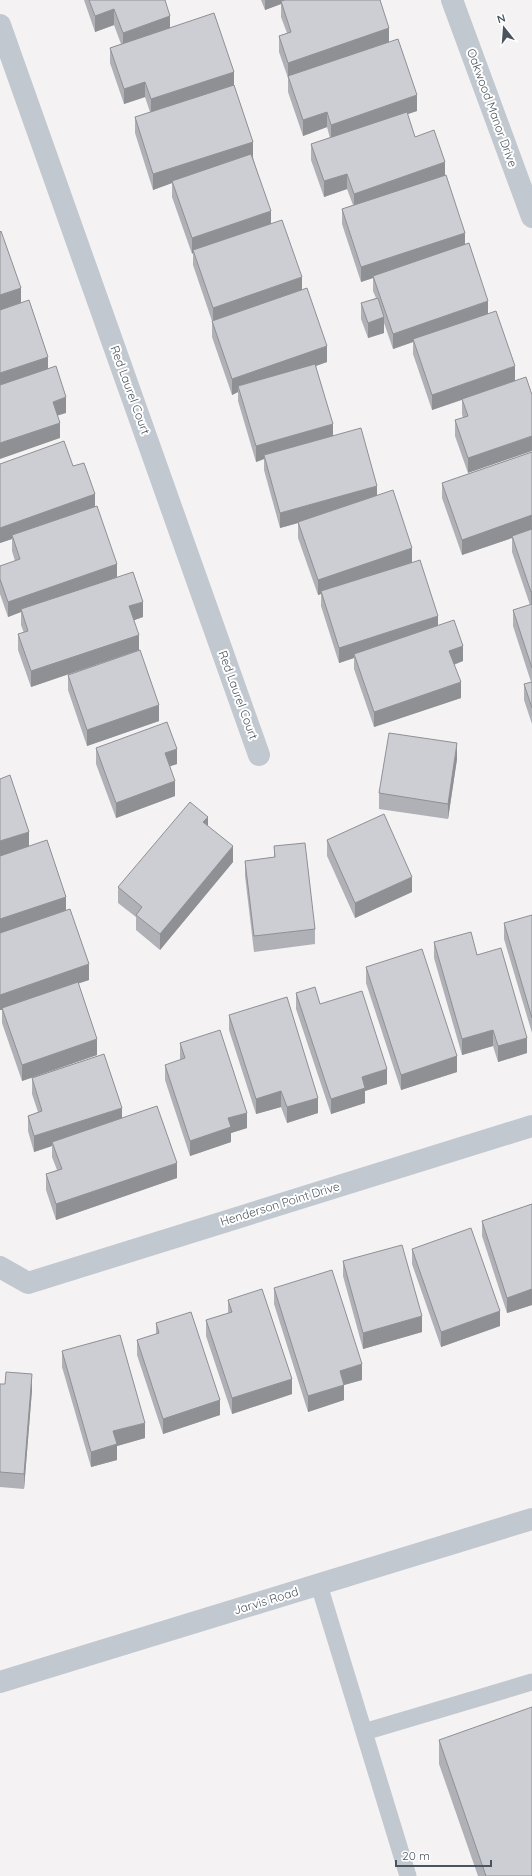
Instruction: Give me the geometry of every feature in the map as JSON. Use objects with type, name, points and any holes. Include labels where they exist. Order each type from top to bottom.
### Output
[{"type":"street","name":"Oakwood Manor Drive","points":[[452,0],[532,217]]},
{"type":"street","name":"Red Laurel Court","points":[[0,25],[259,755]]},
{"type":"street","name":"Henderson Point Drive","points":[[0,1267],[28,1283],[532,1126]]},
{"type":"street","name":"Jarvis Road","points":[[0,1682],[532,1519]]},
{"type":"lane","points":[[319,1585],[408,1876]]},
{"type":"lane","points":[[364,1732],[532,1682]]},
{"type":"building","points":[[89,0],[165,0],[170,16],[123,33],[114,9],[95,16]]},
{"type":"building","points":[[380,0],[389,28],[288,63],[279,36],[291,32],[281,1]]},
{"type":"building","points":[[214,13],[234,72],[151,99],[145,82],[124,89],[110,48]]},
{"type":"building","points":[[398,39],[417,95],[331,125],[327,112],[303,120],[288,76]]},
{"type":"building","points":[[234,85],[253,142],[153,174],[135,117]]},
{"type":"building","points":[[407,112],[415,137],[434,130],[445,162],[354,194],[347,174],[324,181],[311,144]]},
{"type":"building","points":[[251,154],[271,211],[192,238],[172,181]]},
{"type":"building","points":[[446,175],[465,233],[361,267],[342,209]]},
{"type":"building","points":[[282,220],[302,277],[213,308],[193,250]]},
{"type":"building","points":[[1,231],[21,288],[0,295],[0,232]]},
{"type":"building","points":[[469,243],[488,301],[393,334],[373,276]]},
{"type":"building","points":[[307,288],[327,346],[232,379],[212,321]]},
{"type":"building","points":[[378,298],[384,317],[368,323],[361,303]]},
{"type":"building","points":[[29,300],[48,357],[0,373],[0,310]]},
{"type":"building","points":[[496,311],[515,366],[432,395],[413,339]]},
{"type":"building","points":[[315,364],[333,424],[256,446],[238,386]]},
{"type":"building","points":[[56,366],[66,397],[53,402],[60,423],[0,443],[0,385]]},
{"type":"building","points":[[526,377],[532,395],[532,436],[468,458],[455,420],[468,416],[462,399]]},
{"type":"building","points":[[361,428],[377,486],[280,513],[264,455]]},
{"type":"building","points":[[64,441],[73,466],[84,463],[95,494],[0,528],[0,464]]},
{"type":"building","points":[[532,452],[532,515],[462,540],[442,483]]},
{"type":"building","points":[[393,490],[412,548],[318,580],[298,522]]},
{"type":"building","points":[[97,506],[117,564],[8,602],[0,579],[0,566],[20,559],[12,535]]},
{"type":"building","points":[[532,529],[532,591],[531,592],[512,536]]},
{"type":"building","points":[[420,560],[438,616],[339,648],[321,591]]},
{"type":"building","points":[[133,572],[143,602],[129,606],[139,635],[31,671],[18,634],[28,631],[21,609]]},
{"type":"building","points":[[532,604],[532,668],[513,610]]},
{"type":"building","points":[[454,620],[463,646],[449,651],[461,682],[374,712],[354,654]]},
{"type":"building","points":[[140,650],[159,705],[87,730],[68,675]]},
{"type":"building","points":[[532,682],[532,708],[524,684]]},
{"type":"building","points":[[167,722],[177,749],[165,753],[175,781],[116,803],[96,748]]},
{"type":"building","points":[[389,733],[457,743],[448,804],[379,793]]},
{"type":"building","points":[[10,775],[29,832],[0,841],[0,779]]},
{"type":"building","points":[[190,802],[208,817],[203,822],[233,846],[160,934],[136,915],[142,907],[118,887]]},
{"type":"building","points":[[384,814],[412,877],[355,903],[327,840]]},
{"type":"building","points":[[47,840],[66,897],[0,919],[0,856]]},
{"type":"building","points":[[305,843],[315,929],[254,936],[245,861],[275,857],[274,846]]},
{"type":"building","points":[[70,909],[89,964],[0,995],[0,933]]},
{"type":"building","points":[[532,915],[532,1018],[504,923]]},
{"type":"building","points":[[471,932],[477,955],[501,948],[527,1038],[498,1046],[493,1030],[462,1039],[434,942]]},
{"type":"building","points":[[422,949],[457,1056],[401,1075],[366,967]]},
{"type":"building","points":[[78,982],[97,1039],[22,1065],[2,1008]]},
{"type":"building","points":[[315,987],[320,1004],[362,991],[387,1069],[362,1077],[365,1088],[331,1099],[296,993]]},
{"type":"building","points":[[287,997],[318,1098],[287,1107],[281,1091],[256,1099],[229,1015]]},
{"type":"building","points":[[220,1030],[247,1113],[228,1118],[231,1127],[190,1141],[165,1065],[185,1058],[180,1043]]},
{"type":"building","points":[[104,1054],[122,1108],[34,1136],[28,1116],[42,1111],[32,1078]]},
{"type":"building","points":[[157,1106],[177,1163],[56,1204],[46,1174],[62,1169],[52,1142]]},
{"type":"building","points":[[532,1204],[532,1289],[507,1298],[482,1221]]},
{"type":"building","points":[[471,1228],[500,1311],[441,1332],[412,1249]]},
{"type":"building","points":[[402,1245],[422,1316],[363,1333],[343,1261]]},
{"type":"building","points":[[332,1270],[362,1364],[340,1371],[344,1385],[308,1396],[274,1288]]},
{"type":"building","points":[[262,1289],[292,1379],[232,1398],[206,1320],[232,1312],[228,1300]]},
{"type":"building","points":[[191,1312],[220,1400],[163,1419],[137,1340],[159,1333],[156,1323]]},
{"type":"building","points":[[120,1335],[145,1423],[113,1431],[117,1444],[91,1452],[62,1351]]},
{"type":"building","points":[[6,1372],[32,1374],[24,1474],[0,1472],[0,1384],[5,1384]]},
{"type":"building","points":[[532,1707],[532,1876],[486,1876],[439,1740]]}]
